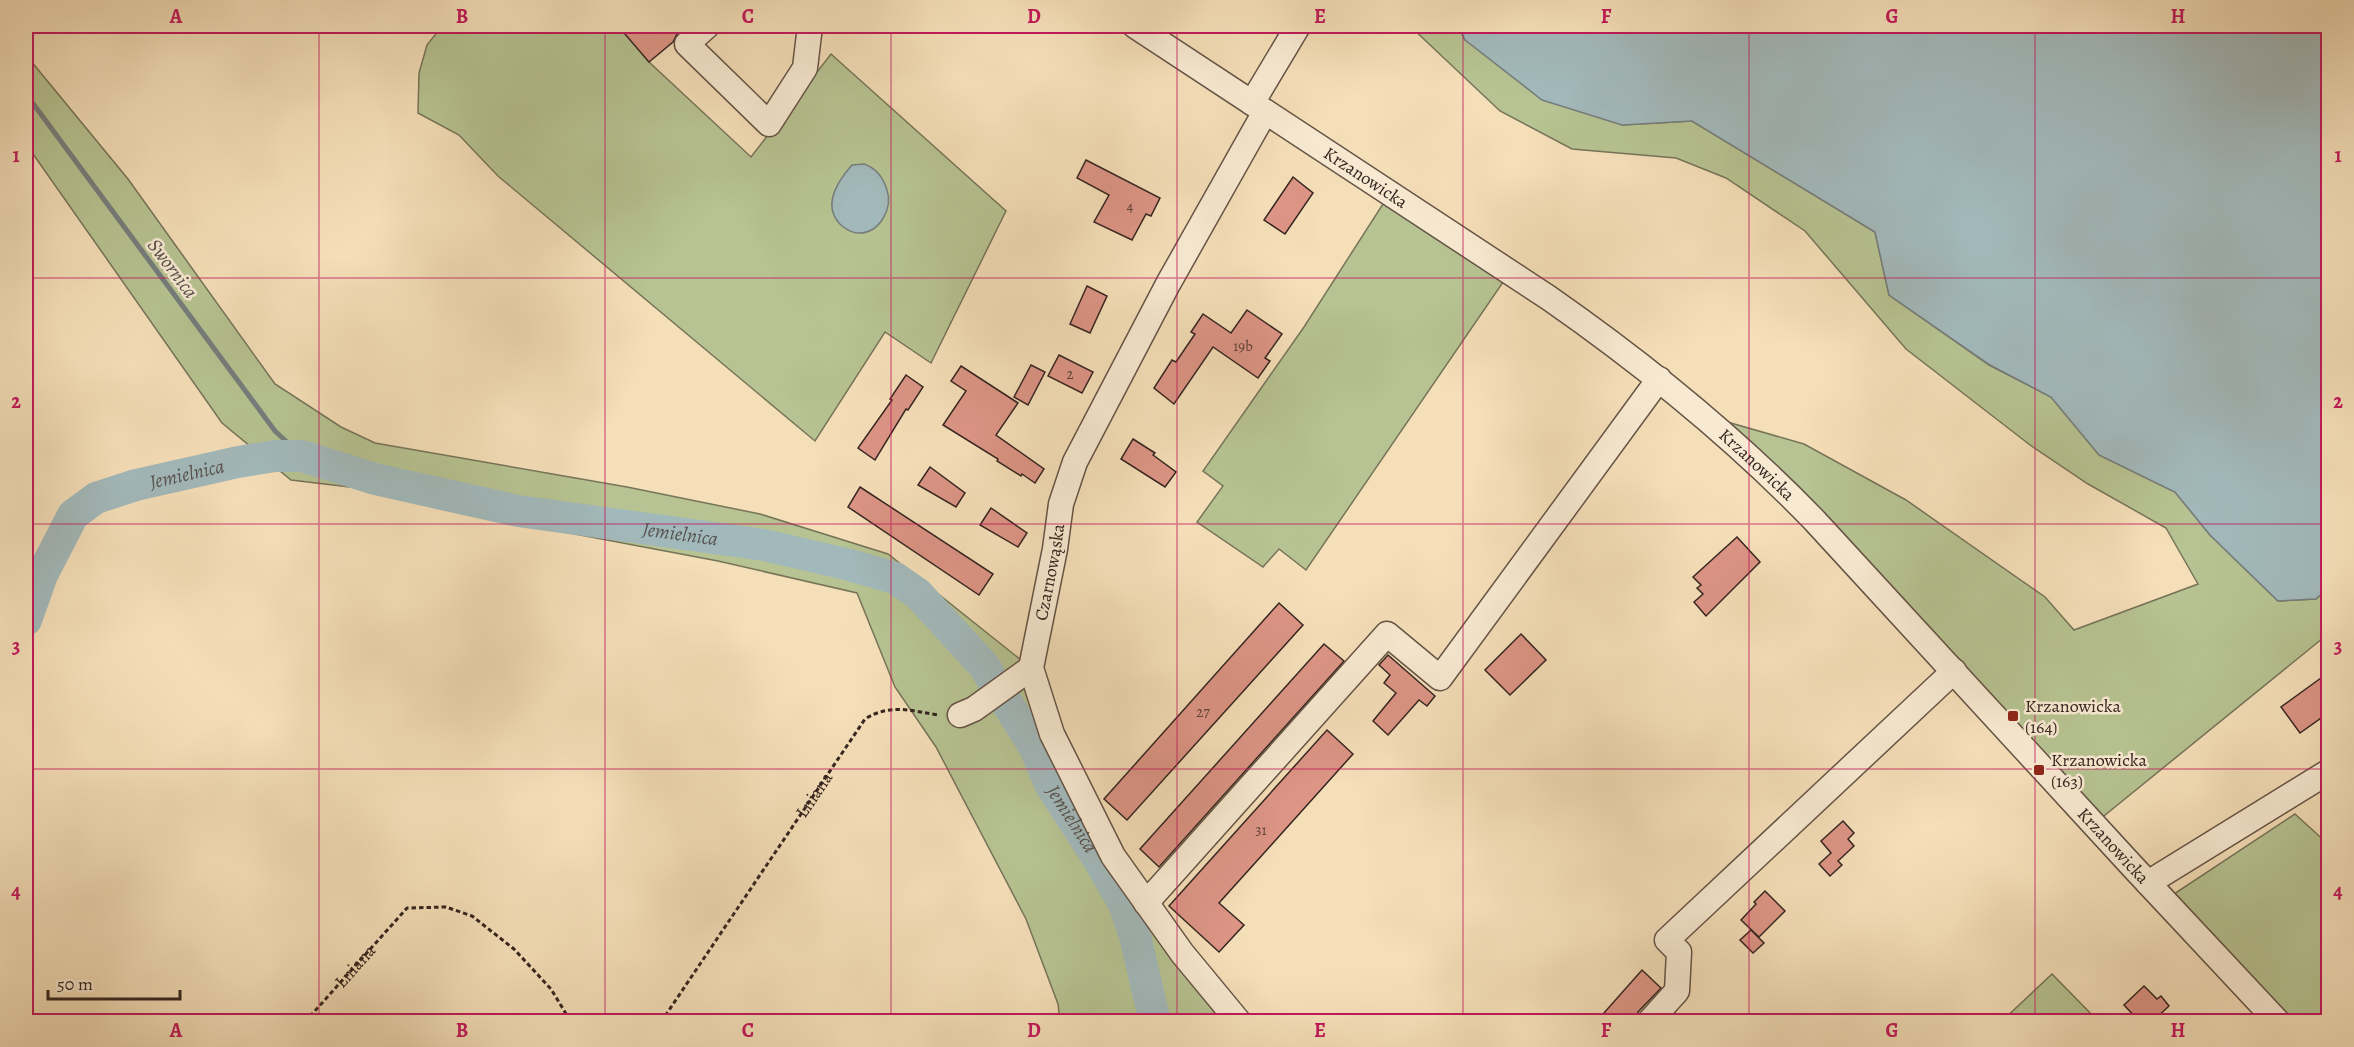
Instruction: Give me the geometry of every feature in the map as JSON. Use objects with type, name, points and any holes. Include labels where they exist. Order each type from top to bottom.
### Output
[{"type":"street","points":[[706,26],[687,44],[769,124],[805,68],[810,26]]},
{"type":"street","name":"Krzanowicka","points":[[1135,26],[1549,298],[1659,379],[1703,415],[1781,485],[2278,1022]]},
{"type":"street","name":"Czarnowąska","points":[[1239,1022],[1182,953],[1113,856],[1052,734],[1031,668],[1055,549],[1061,504],[1075,462],[1298,26]]},
{"type":"street","points":[[1146,903],[1387,634],[1440,678],[1659,379]]},
{"type":"street","points":[[960,715],[974,709],[1031,668]]},
{"type":"street","points":[[1649,1022],[1677,990],[1679,952],[1667,940],[1954,671]]},
{"type":"street","points":[[2148,883],[2328,772]]},
{"type":"path","name":"Lniana","points":[[661,1022],[865,719],[879,710],[893,708],[946,716],[960,715]]},
{"type":"path","name":"Lniana","points":[[305,1022],[407,908],[446,907],[472,916],[514,949],[551,989],[571,1022]]},
{"type":"green space","points":[[442,26],[624,26],[621,28],[649,62],[751,157],[831,54],[1006,211],[931,363],[885,332],[815,441],[498,176],[459,135],[418,113],[419,73],[427,45]]},
{"type":"green space","points":[[1410,26],[1458,26],[1465,40],[1622,125],[1692,121],[1875,232],[1889,295],[1989,365],[2051,397],[2099,455],[2175,492],[2210,535],[2278,601],[2316,599],[2328,588],[2328,634],[2094,824],[1703,415],[1804,444],[1906,500],[2045,597],[2074,630],[2198,584],[2166,528],[2088,484],[2030,445],[1906,349],[1805,231],[1726,178],[1676,158],[1572,149],[1500,111]]},
{"type":"green space","points":[[26,55],[128,179],[275,384],[341,427],[375,443],[627,487],[760,514],[888,554],[1031,668],[1113,856],[1239,1021],[1060,1021],[1058,1004],[1026,919],[936,747],[895,687],[857,593],[718,561],[538,527],[375,490],[291,480],[222,423],[26,144]]},
{"type":"green space","points":[[1390,193],[1510,272],[1306,570],[1279,549],[1263,567],[1197,522],[1223,486],[1203,471],[1304,327]]},
{"type":"green space","points":[[2295,814],[2328,844],[2328,1021],[2278,1021],[2165,900]]},
{"type":"green space","points":[[2052,974],[2098,1021],[2002,1021]]},
{"type":"water","points":[[1458,26],[2328,26],[2328,588],[2316,599],[2278,601],[2210,535],[2175,492],[2099,455],[2051,397],[1990,365],[1889,295],[1875,232],[1692,121],[1622,125],[1542,100],[1465,40]]},
{"type":"water","points":[[864,164],[881,177],[887,190],[888,204],[879,224],[866,232],[857,233],[844,227],[836,219],[832,203],[837,187],[846,172],[852,165]]},
{"type":"building","points":[[618,26],[686,26],[677,34],[673,42],[649,62]]},
{"type":"building","points":[[1086,160],[1160,198],[1151,216],[1146,214],[1132,240],[1094,222],[1109,195],[1077,178]]},
{"type":"building","points":[[1293,177],[1313,193],[1285,234],[1264,220]]},
{"type":"building","points":[[1087,286],[1107,296],[1090,333],[1070,324]]},
{"type":"building","points":[[1247,310],[1282,334],[1265,358],[1270,361],[1258,378],[1213,347],[1174,404],[1154,388],[1172,360],[1176,362],[1195,334],[1191,332],[1203,314],[1231,333]]},
{"type":"building","points":[[1059,355],[1093,372],[1082,393],[1048,376]]},
{"type":"building","points":[[1031,365],[1045,372],[1028,405],[1014,397]]},
{"type":"building","points":[[961,366],[1018,403],[996,435],[1044,469],[1035,483],[943,425],[966,391],[951,381]]},
{"type":"building","points":[[906,375],[923,387],[908,410],[906,409],[875,460],[858,448],[892,400],[890,399]]},
{"type":"building","points":[[1133,439],[1155,453],[1153,455],[1176,472],[1165,487],[1121,459]]},
{"type":"building","points":[[930,467],[965,493],[956,507],[918,485]]},
{"type":"building","points":[[860,487],[993,574],[979,595],[848,507]]},
{"type":"building","points":[[991,508],[1027,533],[1018,547],[980,525]]},
{"type":"building","points":[[1737,537],[1760,562],[1706,616],[1694,602],[1703,594],[1697,588],[1701,585],[1693,577]]},
{"type":"building","points":[[1279,603],[1303,625],[1127,820],[1104,799]]},
{"type":"building","points":[[1521,634],[1546,660],[1510,695],[1485,670]]},
{"type":"building","points":[[1324,644],[1344,661],[1159,867],[1140,849]]},
{"type":"building","points":[[1388,655],[1435,696],[1427,706],[1419,700],[1388,735],[1373,721],[1396,693],[1384,683],[1390,675],[1379,665]]},
{"type":"building","points":[[2321,678],[2328,689],[2328,713],[2300,733],[2281,707]]},
{"type":"building","points":[[1327,730],[1353,754],[1219,903],[1244,925],[1219,952],[1169,906]]},
{"type":"building","points":[[1843,821],[1854,833],[1848,839],[1854,846],[1838,861],[1842,865],[1830,876],[1819,864],[1831,853],[1821,841]]},
{"type":"building","points":[[1765,891],[1785,911],[1759,937],[1741,920]]},
{"type":"building","points":[[1751,930],[1764,943],[1753,953],[1740,940]]},
{"type":"building","points":[[1642,970],[1661,988],[1638,1012],[1635,1022],[1596,1022]]},
{"type":"building","points":[[2144,986],[2157,999],[2161,996],[2169,1006],[2152,1022],[2140,1022],[2124,1005]]},
{"type":"waterway","name":"Swornica","points":[[26,94],[275,431],[302,456]]},
{"type":"waterway","name":"Jemielnica","points":[[26,620],[42,575],[73,515],[96,498],[136,485],[275,456],[302,456],[375,479],[518,511],[764,545],[895,578],[918,594],[984,666],[1035,748],[1050,784],[1099,860],[1124,904],[1135,936],[1155,1022]]},
{"type":"place","name":"Krzanowicka (164)","points":[[2013,716]]},
{"type":"place","name":"Krzanowicka (163)","points":[[2039,770]]}]
